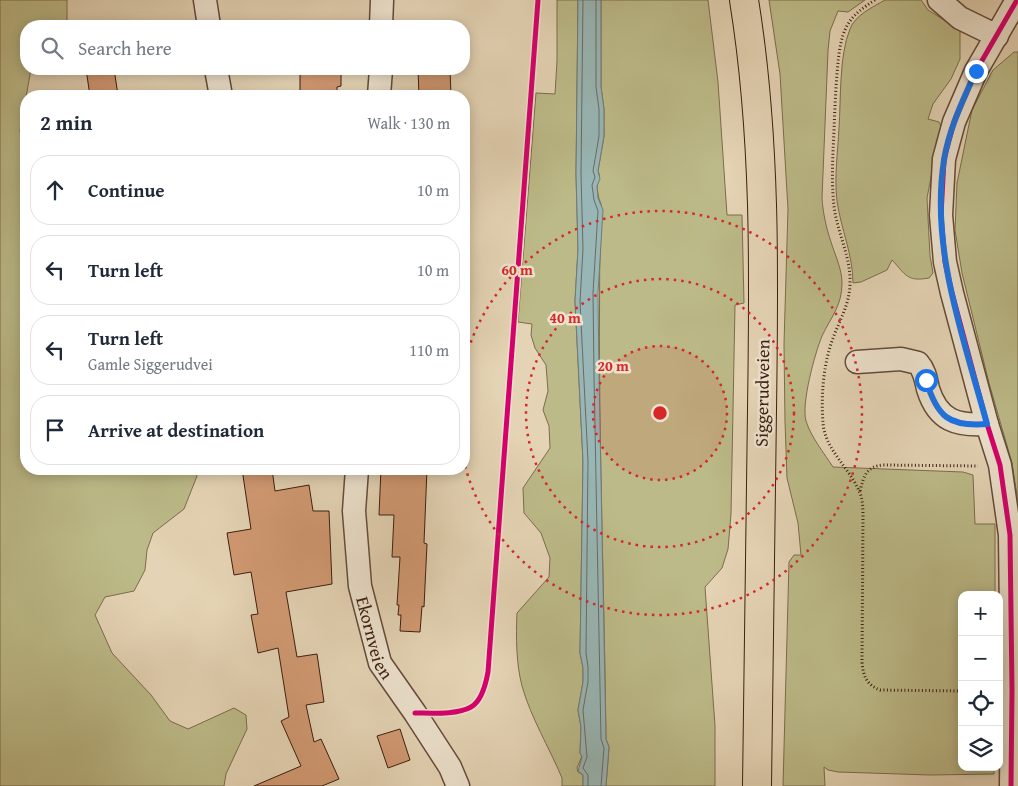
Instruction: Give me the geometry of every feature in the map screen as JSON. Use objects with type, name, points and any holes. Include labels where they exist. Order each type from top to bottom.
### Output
[{"type":"main road","name":"Siggerudveien","points":[[744,0],[753,61],[760,140],[763,225],[764,311],[757,786]]},
{"type":"street","points":[[205,0],[208,20]]},
{"type":"street","points":[[382,0],[382,20]]},
{"type":"street","points":[[939,0],[960,18],[1007,27]]},
{"type":"street","points":[[1011,786],[1015,691],[1010,535],[1000,465],[987,424],[945,262],[941,195],[944,159],[954,122],[973,78],[1007,27],[1017,0]]},
{"type":"street","points":[[217,75],[220,90]]},
{"type":"street","points":[[379,90],[381,75]]},
{"type":"street","points":[[857,362],[901,359],[918,363],[924,371],[934,403],[949,419],[959,424],[987,424]]},
{"type":"street","name":"Ekornveien","points":[[357,475],[354,511],[360,586],[380,663],[450,767],[458,786]]},
{"type":"path","points":[[859,492],[866,474],[873,466],[878,465],[1000,465]]},
{"type":"shaded area","points":[[0,0],[67,0],[67,20],[20,20],[20,75],[30,75],[27,90],[20,90],[20,475],[197,475],[184,509],[153,533],[147,550],[145,570],[134,591],[105,597],[95,615],[112,653],[151,695],[170,721],[188,729],[234,708],[246,715],[247,729],[226,774],[224,786],[0,786]]},
{"type":"shaded area","points":[[557,0],[578,0],[576,174],[578,249],[575,301],[583,461],[580,653],[583,682],[578,710],[581,727],[580,753],[582,756],[577,768],[578,772],[583,775],[583,786],[562,786],[562,778],[535,721],[522,686],[517,641],[517,613],[549,577],[550,558],[541,533],[524,513],[523,488],[550,448],[549,426],[543,410],[548,391],[546,365],[535,348],[531,335],[532,324],[518,322],[536,93],[555,94]]},
{"type":"shaded area","points":[[601,0],[708,0],[718,82],[727,215],[742,215],[744,303],[735,305],[731,514],[728,549],[722,568],[705,587],[715,726],[715,786],[606,786],[609,747],[606,739],[599,338],[601,204],[597,183],[604,136],[604,109],[601,87]]},
{"type":"shaded area","points":[[769,0],[865,0],[848,12],[838,11],[830,31],[822,198],[826,225],[841,273],[842,291],[838,305],[822,336],[816,354],[805,403],[806,421],[814,439],[833,467],[963,472],[973,475],[975,524],[995,524],[995,591],[958,591],[958,771],[994,771],[994,774],[930,775],[838,772],[824,767],[825,786],[783,786],[789,562],[794,555],[801,555],[798,523],[787,478],[784,344],[788,209],[780,74]]},
{"type":"shaded area","points":[[885,0],[921,0],[928,10],[960,30],[960,59],[951,79],[933,104],[928,119],[939,122],[941,126],[927,198],[930,256],[933,273],[929,278],[911,278],[892,260],[887,270],[861,282],[853,283],[851,262],[836,192],[842,64],[846,40],[852,24],[865,12]]},
{"type":"shaded area","points":[[1014,52],[1018,52],[1018,502],[1012,463],[989,383],[962,273],[955,230],[957,183],[972,110],[993,70]]},
{"type":"water","points":[[578,0],[601,0],[601,87],[604,109],[604,136],[598,171],[600,179],[597,186],[598,198],[603,210],[598,293],[606,739],[609,747],[606,786],[583,786],[583,775],[578,771],[582,757],[580,753],[581,727],[578,710],[583,682],[580,653],[583,461],[575,301],[578,249],[576,174]]},
{"type":"building","points":[[87,75],[115,75],[117,90],[89,90]]},
{"type":"building","points":[[300,75],[341,75],[341,86],[337,87],[337,90],[300,90]]},
{"type":"building","points":[[418,75],[450,75],[451,90],[419,90]]},
{"type":"building","points":[[243,475],[273,475],[275,491],[309,485],[313,511],[329,511],[332,584],[286,592],[297,657],[317,654],[324,702],[306,705],[314,742],[321,739],[339,779],[322,786],[254,786],[301,766],[281,721],[289,717],[278,648],[258,653],[251,615],[258,614],[251,572],[234,575],[227,533],[251,529]]},
{"type":"building","points":[[381,475],[427,475],[424,543],[427,544],[424,607],[422,606],[420,632],[400,631],[401,615],[398,615],[399,605],[397,605],[400,557],[392,557],[394,515],[379,515]]},
{"type":"building","points":[[400,729],[410,760],[388,768],[377,736]]},
{"type":"cycle path","points":[[415,713],[451,712],[471,707],[481,696],[488,672],[538,0]]},
{"type":"cycle path","points":[[1011,786],[1010,535],[1000,465],[987,424],[945,262],[941,215],[944,159],[954,122],[976,71],[1017,0]]},
{"type":"route","points":[[926,380],[934,403],[949,419],[959,424],[987,424],[945,262],[941,215],[942,177],[948,142],[954,122],[976,71]]}]
